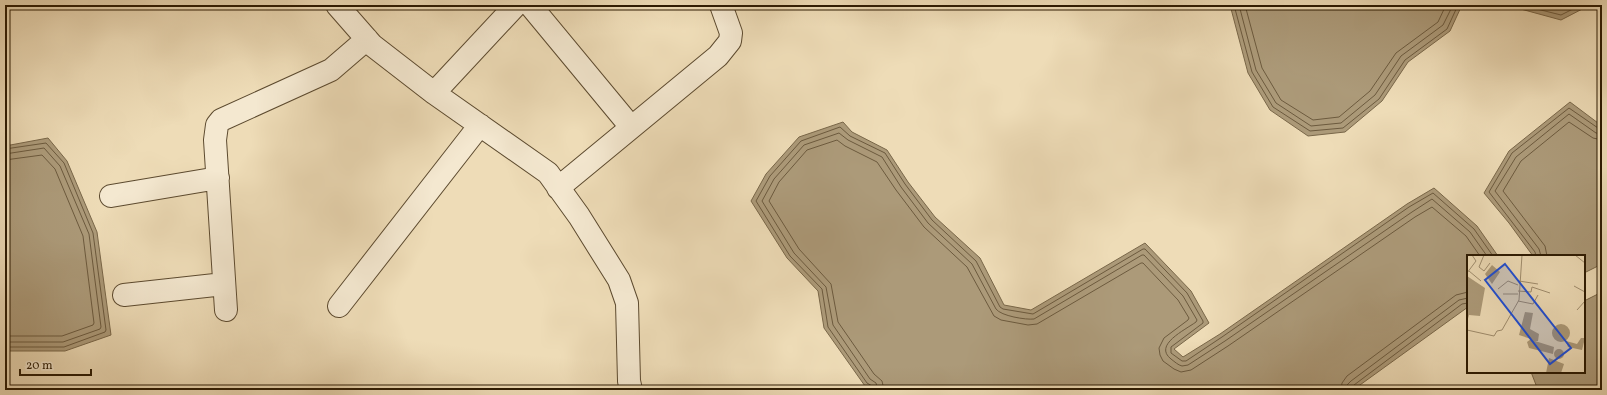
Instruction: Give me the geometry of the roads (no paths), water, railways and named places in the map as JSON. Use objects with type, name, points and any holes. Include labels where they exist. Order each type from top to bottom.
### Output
[{"type":"street","points":[[337,5],[372,45],[434,93],[548,173],[579,216],[621,286],[627,303],[629,381],[632,390]]},
{"type":"street","points":[[434,93],[516,5]]},
{"type":"street","points":[[530,5],[631,127]]},
{"type":"street","points":[[558,188],[718,56],[730,41],[731,33],[721,5]]},
{"type":"street","points":[[226,310],[215,140],[217,125],[221,120],[330,70],[367,39]]},
{"type":"street","points":[[339,306],[480,125]]},
{"type":"street","points":[[111,196],[218,178]]},
{"type":"street","points":[[124,295],[224,284]]},
{"type":"water","points":[[1230,5],[1462,5],[1450,31],[1408,62],[1382,101],[1345,132],[1308,136],[1270,110],[1248,73]]},
{"type":"water","points":[[1506,5],[1590,5],[1561,20]]},
{"type":"water","points":[[1570,102],[1602,126],[1602,264],[1585,272],[1585,255],[1532,255],[1509,223],[1484,193],[1509,151]]},
{"type":"water","points":[[843,122],[852,132],[887,150],[908,182],[935,217],[980,258],[1004,305],[1031,310],[1145,243],[1191,291],[1209,323],[1174,349],[1183,357],[1220,334],[1407,204],[1434,188],[1477,226],[1497,255],[1467,255],[1467,308],[1353,390],[873,390],[865,386],[824,328],[818,291],[787,258],[751,201],[766,174],[799,137]]},
{"type":"water","points":[[48,138],[67,161],[97,232],[111,335],[65,351],[5,351],[5,146]]},
{"type":"water","points":[[1602,292],[1602,390],[1538,390],[1531,373],[1585,373],[1585,300]]}]
